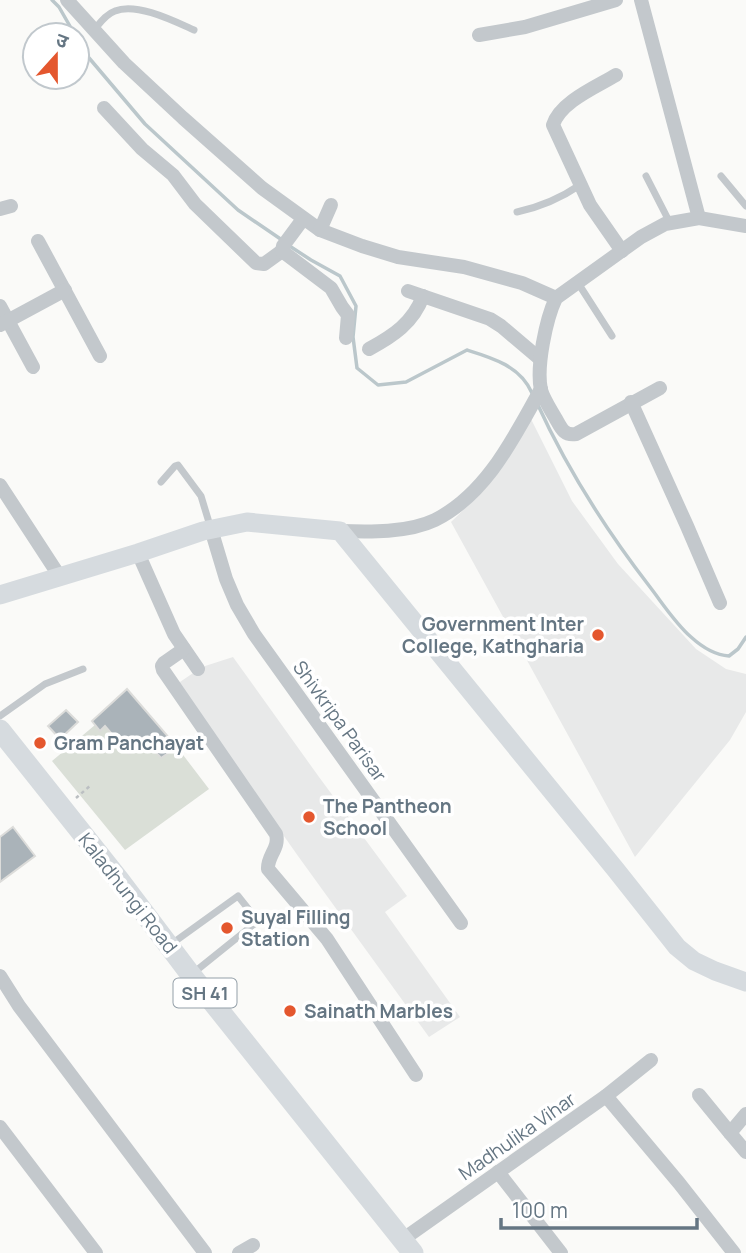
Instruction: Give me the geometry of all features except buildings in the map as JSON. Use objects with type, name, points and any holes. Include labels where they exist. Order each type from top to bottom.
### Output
[{"type":"main road","name":"Kaladhungi Road","points":[[0,730],[191,975],[408,1246]]},
{"type":"street","points":[[67,0],[124,63],[183,118],[262,188],[320,230],[398,257],[464,267],[510,280],[556,298]]},
{"type":"street","points":[[479,35],[525,27],[616,0]]},
{"type":"street","points":[[641,0],[699,218]]},
{"type":"street","points":[[616,75],[570,102],[553,122],[590,205],[622,251]]},
{"type":"street","points":[[104,107],[142,149],[173,174],[195,204],[256,263],[264,264],[285,244],[303,219]]},
{"type":"street","points":[[320,230],[331,205]]},
{"type":"street","points":[[660,388],[576,434],[569,435],[564,432],[541,389],[540,359],[556,298],[641,237],[670,223],[699,218],[746,226]]},
{"type":"street","points":[[38,241],[100,356]]},
{"type":"street","points":[[285,244],[331,288],[348,315],[346,338]]},
{"type":"street","points":[[4,323],[65,290]]},
{"type":"street","points":[[369,349],[401,329],[411,319],[416,293],[501,326],[540,359]]},
{"type":"street","points":[[0,306],[4,323],[33,367]]},
{"type":"street","points":[[0,596],[211,529],[247,522],[372,532],[433,521],[461,504],[481,484],[516,434],[541,389]]},
{"type":"street","points":[[631,402],[720,603]]},
{"type":"street","points":[[0,485],[60,577]]},
{"type":"street","name":"Shivkripa Parisar","points":[[211,529],[231,592],[254,634],[461,922]]},
{"type":"street","points":[[340,531],[677,947],[694,961],[746,982]]},
{"type":"street","points":[[138,553],[174,634],[198,669]]},
{"type":"street","points":[[184,649],[164,663],[163,670],[276,834],[278,840],[268,861],[268,869],[327,939],[416,1075]]},
{"type":"street","points":[[0,976],[19,1006],[205,1253]]},
{"type":"street","name":"Madhulika Vihar","points":[[408,1246],[498,1172],[607,1096],[651,1060]]},
{"type":"street","points":[[699,1095],[746,1152]]},
{"type":"street","points":[[607,1096],[734,1253]]},
{"type":"street","points":[[730,1133],[746,1114]]},
{"type":"street","points":[[0,1127],[96,1253]]},
{"type":"street","points":[[498,1172],[561,1253]]},
{"type":"street","points":[[239,1253],[253,1245]]},
{"type":"lane","points":[[94,30],[117,9],[150,12],[194,30]]},
{"type":"lane","points":[[646,176],[670,223]]},
{"type":"lane","points":[[721,176],[746,206]]},
{"type":"lane","points":[[517,212],[536,208],[580,184]]},
{"type":"lane","points":[[578,283],[612,336]]},
{"type":"lane","points":[[161,482],[178,465],[201,496],[211,529]]},
{"type":"lane","points":[[0,716],[45,684],[83,669]]},
{"type":"lane","points":[[169,945],[238,896],[258,921],[191,975]]},
{"type":"shaded area","name":"Government Inter College, Kathgharia","points":[[529,415],[572,501],[618,564],[696,649],[726,669],[746,674],[746,712],[730,740],[635,857],[451,522],[483,491],[508,457]]},
{"type":"shaded area","name":"The Pantheon School","points":[[233,657],[407,896],[385,912],[460,1017],[429,1037],[177,684],[202,667]]},
{"type":"shaded area","points":[[95,725],[100,731],[105,726],[129,754],[146,741],[161,758],[177,747],[209,789],[125,850],[52,761]]},
{"type":"waterway","points":[[52,0],[67,21]]},
{"type":"waterway","points":[[91,60],[145,124],[238,210],[282,240]]},
{"type":"waterway","points":[[288,245],[340,276],[356,306],[353,337],[357,368],[378,385],[406,382],[467,350],[505,364],[520,376],[532,393]]},
{"type":"waterway","points":[[537,403],[561,452],[603,521],[680,626],[704,647],[729,656],[746,637]]},
{"type":"place","name":"Government Inter College, Kathgharia","points":[[598,635]]},
{"type":"place","name":"Gram Panchayat","points":[[40,743]]},
{"type":"place","name":"The Pantheon School","points":[[309,817]]},
{"type":"place","name":"Suyal Filling Station","points":[[227,928]]},
{"type":"place","name":"Sainath Marbles","points":[[290,1011]]}]
